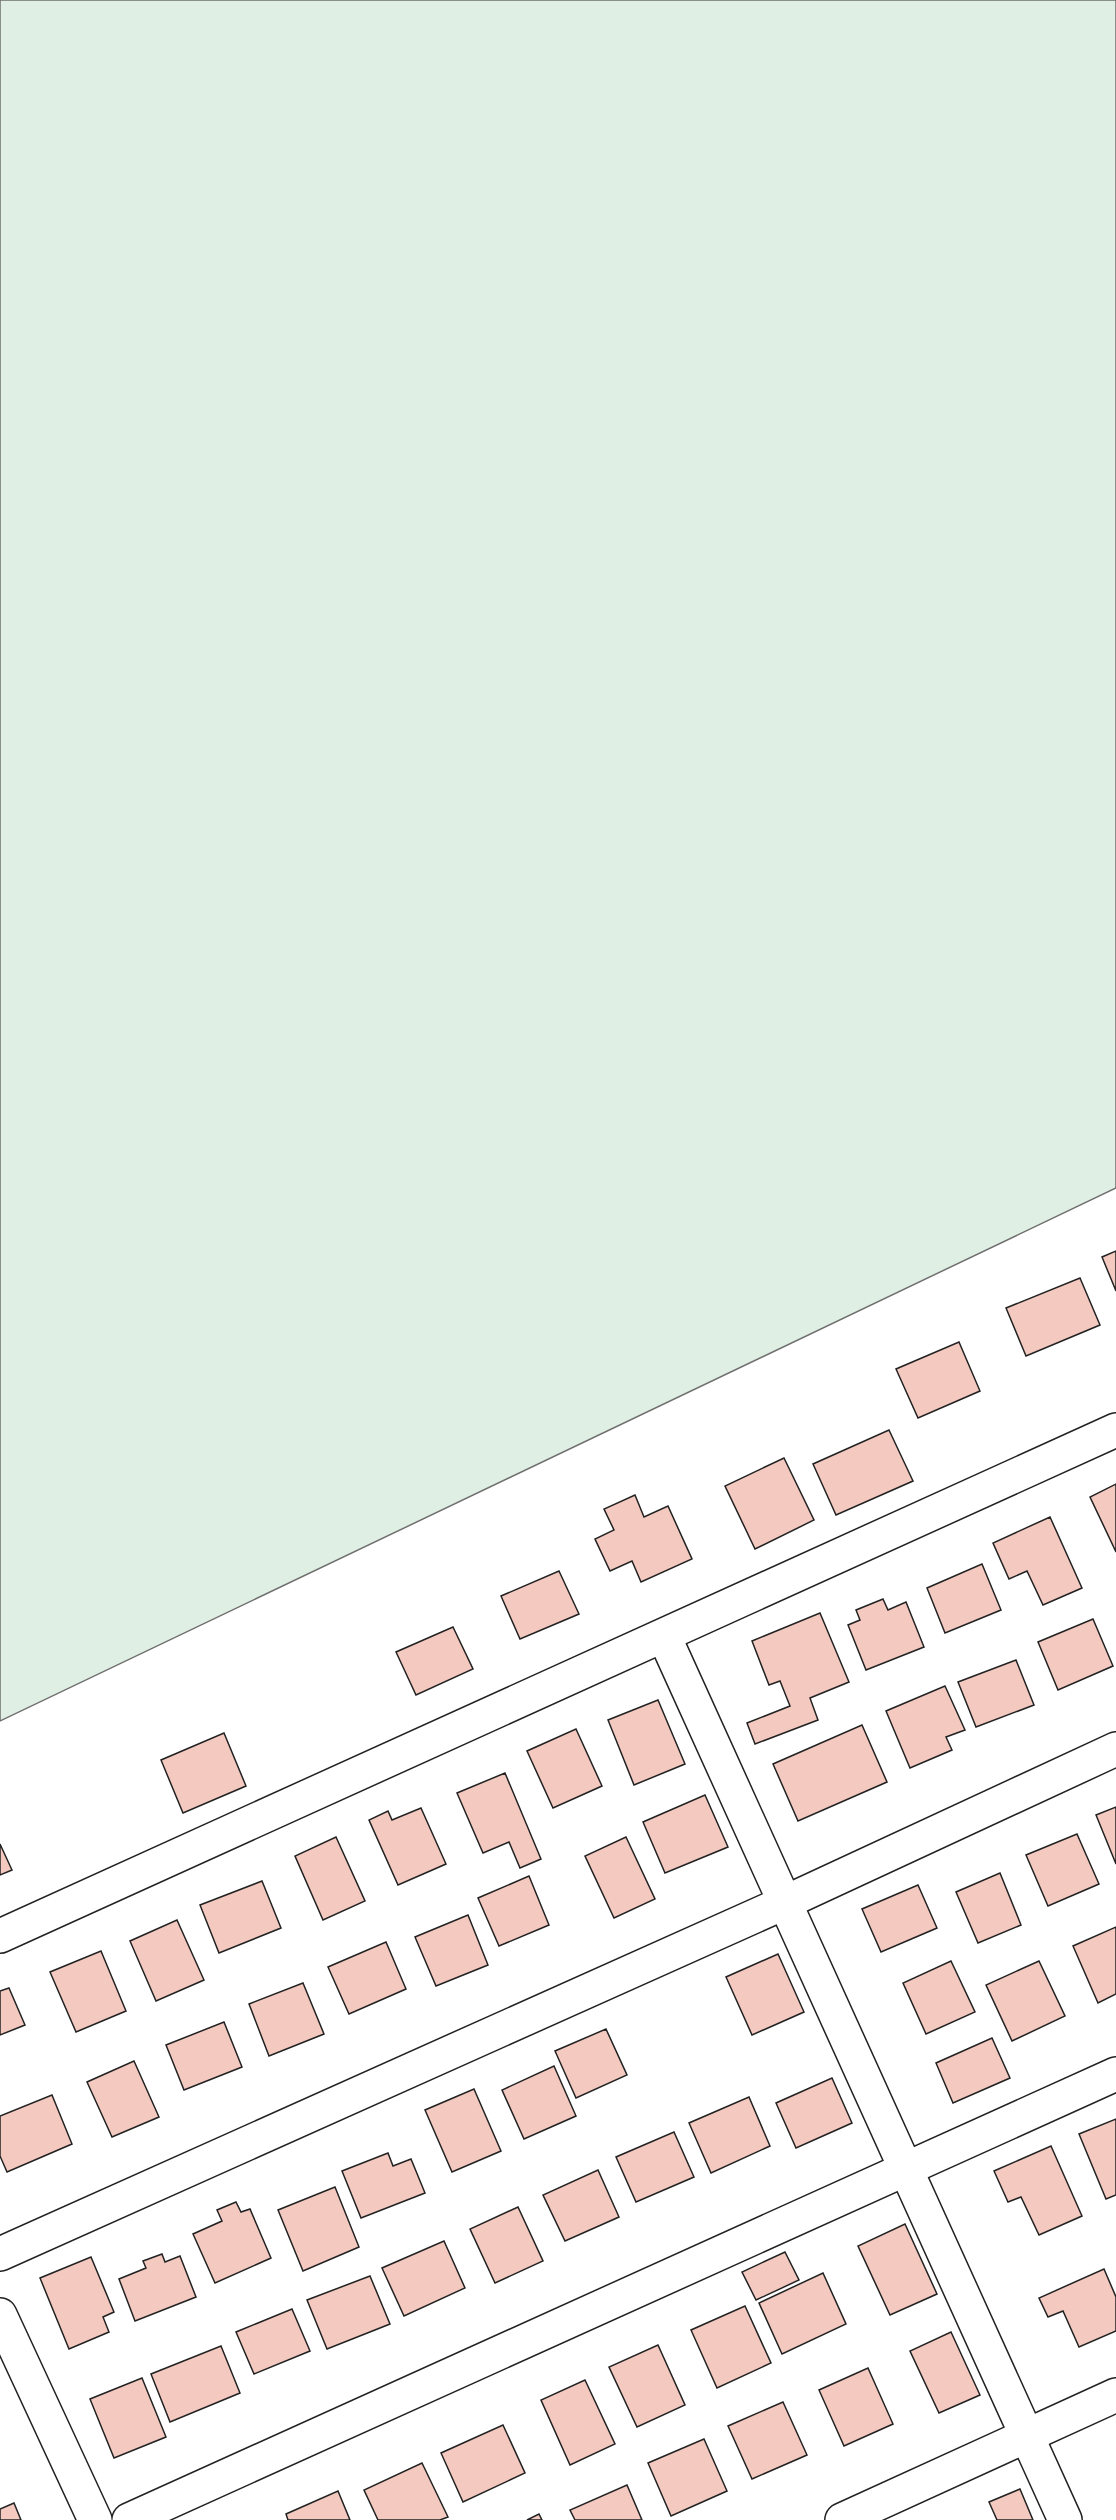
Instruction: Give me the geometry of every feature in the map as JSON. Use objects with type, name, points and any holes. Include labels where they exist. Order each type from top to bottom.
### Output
[{"type":"street","points":[[0,1936],[1116,1430]]},
{"type":"street","points":[[664,1636],[1065,2520]]},
{"type":"street","points":[[0,2254],[786,1902],[1116,1749]]},
{"type":"street","points":[[129,2520],[1116,2074]]},
{"type":"street","points":[[0,2315],[95,2520]]},
{"type":"street","points":[[842,2520],[1116,2395]]},
{"type":"green space","points":[[0,0],[1116,0],[1116,1188],[0,1721]]},
{"type":"building","points":[[1116,1251],[1116,1291],[1102,1257]]},
{"type":"building","points":[[1080,1278],[1100,1325],[1026,1356],[1006,1308]]},
{"type":"building","points":[[959,1342],[980,1391],[918,1418],[896,1369]]},
{"type":"building","points":[[889,1430],[913,1481],[836,1515],[813,1464]]},
{"type":"building","points":[[784,1458],[814,1520],[755,1549],[725,1486]]},
{"type":"building","points":[[1116,1484],[1116,1552],[1090,1497]]},
{"type":"building","points":[[635,1495],[644,1517],[668,1506],[692,1559],[641,1582],[632,1561],[610,1571],[595,1539],[614,1530],[604,1509]]},
{"type":"building","points":[[1050,1517],[1082,1588],[1043,1605],[1027,1571],[1009,1579],[993,1543]]},
{"type":"building","points":[[982,1564],[1001,1610],[945,1633],[927,1588]]},
{"type":"building","points":[[559,1571],[579,1614],[520,1639],[501,1596]]},
{"type":"building","points":[[883,1599],[888,1610],[906,1602],[924,1647],[866,1670],[848,1625],[860,1620],[856,1610]]},
{"type":"building","points":[[820,1613],[849,1682],[810,1698],[818,1720],[755,1744],[747,1723],[790,1706],[780,1681],[769,1685],[752,1641]]},
{"type":"building","points":[[1093,1619],[1113,1666],[1058,1690],[1038,1642]]},
{"type":"building","points":[[453,1627],[473,1669],[416,1695],[396,1652]]},
{"type":"building","points":[[1016,1660],[1034,1705],[976,1727],[958,1682]]},
{"type":"building","points":[[945,1686],[965,1730],[946,1737],[952,1750],[910,1768],[886,1711]]},
{"type":"building","points":[[658,1700],[685,1764],[634,1785],[608,1720]]},
{"type":"building","points":[[862,1725],[887,1782],[798,1821],[773,1764]]},
{"type":"building","points":[[576,1729],[602,1786],[553,1808],[527,1751]]},
{"type":"building","points":[[224,1733],[246,1786],[183,1813],[161,1760]]},
{"type":"building","points":[[505,1773],[541,1859],[520,1868],[509,1842],[483,1853],[457,1793]]},
{"type":"building","points":[[705,1795],[728,1847],[665,1873],[643,1822]]},
{"type":"building","points":[[1116,1807],[1116,1864],[1096,1815]]},
{"type":"building","points":[[421,1808],[446,1864],[398,1885],[369,1820],[388,1811],[392,1820]]},
{"type":"building","points":[[1077,1834],[1099,1884],[1048,1906],[1026,1855]]},
{"type":"building","points":[[336,1837],[365,1901],[323,1920],[295,1856]]},
{"type":"building","points":[[626,1837],[655,1899],[614,1918],[585,1856]]},
{"type":"building","points":[[0,1844],[12,1870],[0,1875]]},
{"type":"building","points":[[1000,1873],[1021,1925],[978,1943],[956,1892]]},
{"type":"building","points":[[529,1876],[549,1925],[499,1946],[478,1898]]},
{"type":"building","points":[[262,1881],[281,1928],[219,1953],[200,1905]]},
{"type":"building","points":[[918,1885],[937,1928],[881,1952],[862,1909]]},
{"type":"building","points":[[468,1915],[488,1965],[436,1986],[415,1937]]},
{"type":"building","points":[[177,1920],[204,1980],[156,2001],[130,1941]]},
{"type":"building","points":[[1116,1927],[1116,1994],[1098,2003],[1073,1946]]},
{"type":"building","points":[[386,1942],[406,1989],[349,2014],[328,1967]]},
{"type":"building","points":[[101,1951],[126,2011],[76,2032],[50,1972]]},
{"type":"building","points":[[778,1954],[804,2012],[752,2035],[726,1977]]},
{"type":"building","points":[[951,1961],[975,2012],[926,2034],[903,1983]]},
{"type":"building","points":[[1039,1961],[1065,2016],[1012,2041],[986,1985]]},
{"type":"building","points":[[303,1983],[324,2034],[269,2056],[249,2004]]},
{"type":"building","points":[[9,1988],[25,2025],[0,2035],[0,1991]]},
{"type":"building","points":[[224,2022],[242,2067],[184,2090],[166,2045]]},
{"type":"building","points":[[606,2029],[627,2075],[576,2098],[555,2051]]},
{"type":"building","points":[[992,2038],[1010,2078],[953,2103],[936,2063]]},
{"type":"building","points":[[134,2061],[159,2117],[112,2137],[87,2082]]},
{"type":"building","points":[[554,2066],[576,2116],[524,2139],[502,2090]]},
{"type":"building","points":[[832,2078],[852,2123],[796,2148],[776,2103]]},
{"type":"building","points":[[474,2089],[501,2151],[452,2172],[425,2110]]},
{"type":"building","points":[[52,2095],[72,2144],[7,2172],[0,2156],[0,2116]]},
{"type":"building","points":[[749,2097],[770,2146],[711,2173],[689,2123]]},
{"type":"building","points":[[1116,2119],[1116,2195],[1106,2199],[1079,2134]]},
{"type":"building","points":[[674,2132],[694,2177],[636,2202],[616,2157]]},
{"type":"building","points":[[1051,2146],[1082,2216],[1039,2235],[1021,2197],[1008,2202],[994,2171]]},
{"type":"building","points":[[388,2153],[393,2166],[411,2159],[425,2193],[361,2218],[342,2171]]},
{"type":"building","points":[[598,2170],[619,2217],[565,2241],[543,2195]]},
{"type":"building","points":[[335,2187],[359,2247],[303,2271],[278,2210]]},
{"type":"building","points":[[236,2202],[241,2212],[250,2209],[271,2258],[215,2283],[193,2234],[222,2221],[217,2210]]},
{"type":"building","points":[[518,2207],[543,2261],[495,2283],[470,2229]]},
{"type":"building","points":[[905,2224],[937,2294],[890,2315],[858,2246]]},
{"type":"building","points":[[444,2241],[465,2288],[404,2316],[382,2268]]},
{"type":"building","points":[[785,2252],[799,2280],[756,2300],[742,2272]]},
{"type":"building","points":[[162,2254],[165,2262],[180,2256],[196,2297],[135,2321],[119,2279],[146,2268],[143,2261]]},
{"type":"building","points":[[91,2257],[114,2312],[103,2317],[109,2332],[69,2349],[40,2278]]},
{"type":"building","points":[[1104,2269],[1116,2297],[1116,2331],[1079,2347],[1063,2311],[1048,2317],[1039,2298]]},
{"type":"building","points":[[823,2273],[846,2324],[782,2354],[759,2303]]},
{"type":"building","points":[[370,2276],[390,2324],[327,2349],[307,2300]]},
{"type":"building","points":[[745,2306],[771,2363],[717,2388],[691,2330]]},
{"type":"building","points":[[292,2309],[310,2351],[254,2374],[236,2332]]},
{"type":"building","points":[[951,2332],[980,2395],[939,2413],[910,2351]]},
{"type":"building","points":[[658,2345],[685,2405],[637,2427],[609,2367]]},
{"type":"building","points":[[221,2346],[240,2393],[170,2422],[151,2374]]},
{"type":"building","points":[[868,2368],[893,2424],[844,2446],[819,2390]]},
{"type":"building","points":[[142,2378],[166,2437],[114,2458],[90,2399]]},
{"type":"building","points":[[585,2380],[615,2444],[570,2465],[541,2400]]},
{"type":"building","points":[[783,2402],[807,2455],[752,2479],[728,2426]]},
{"type":"building","points":[[503,2425],[525,2473],[463,2502],[441,2453]]},
{"type":"building","points":[[704,2439],[727,2491],[671,2516],[648,2463]]},
{"type":"building","points":[[422,2463],[448,2517],[440,2520],[378,2520],[364,2490]]},
{"type":"building","points":[[627,2485],[642,2520],[575,2520],[570,2510]]},
{"type":"building","points":[[1020,2489],[1033,2520],[997,2520],[989,2502]]},
{"type":"building","points":[[338,2491],[350,2520],[288,2520],[286,2514]]},
{"type":"building","points":[[14,2503],[21,2520],[0,2520],[0,2509]]},
{"type":"building","points":[[539,2514],[542,2520],[527,2520]]}]
